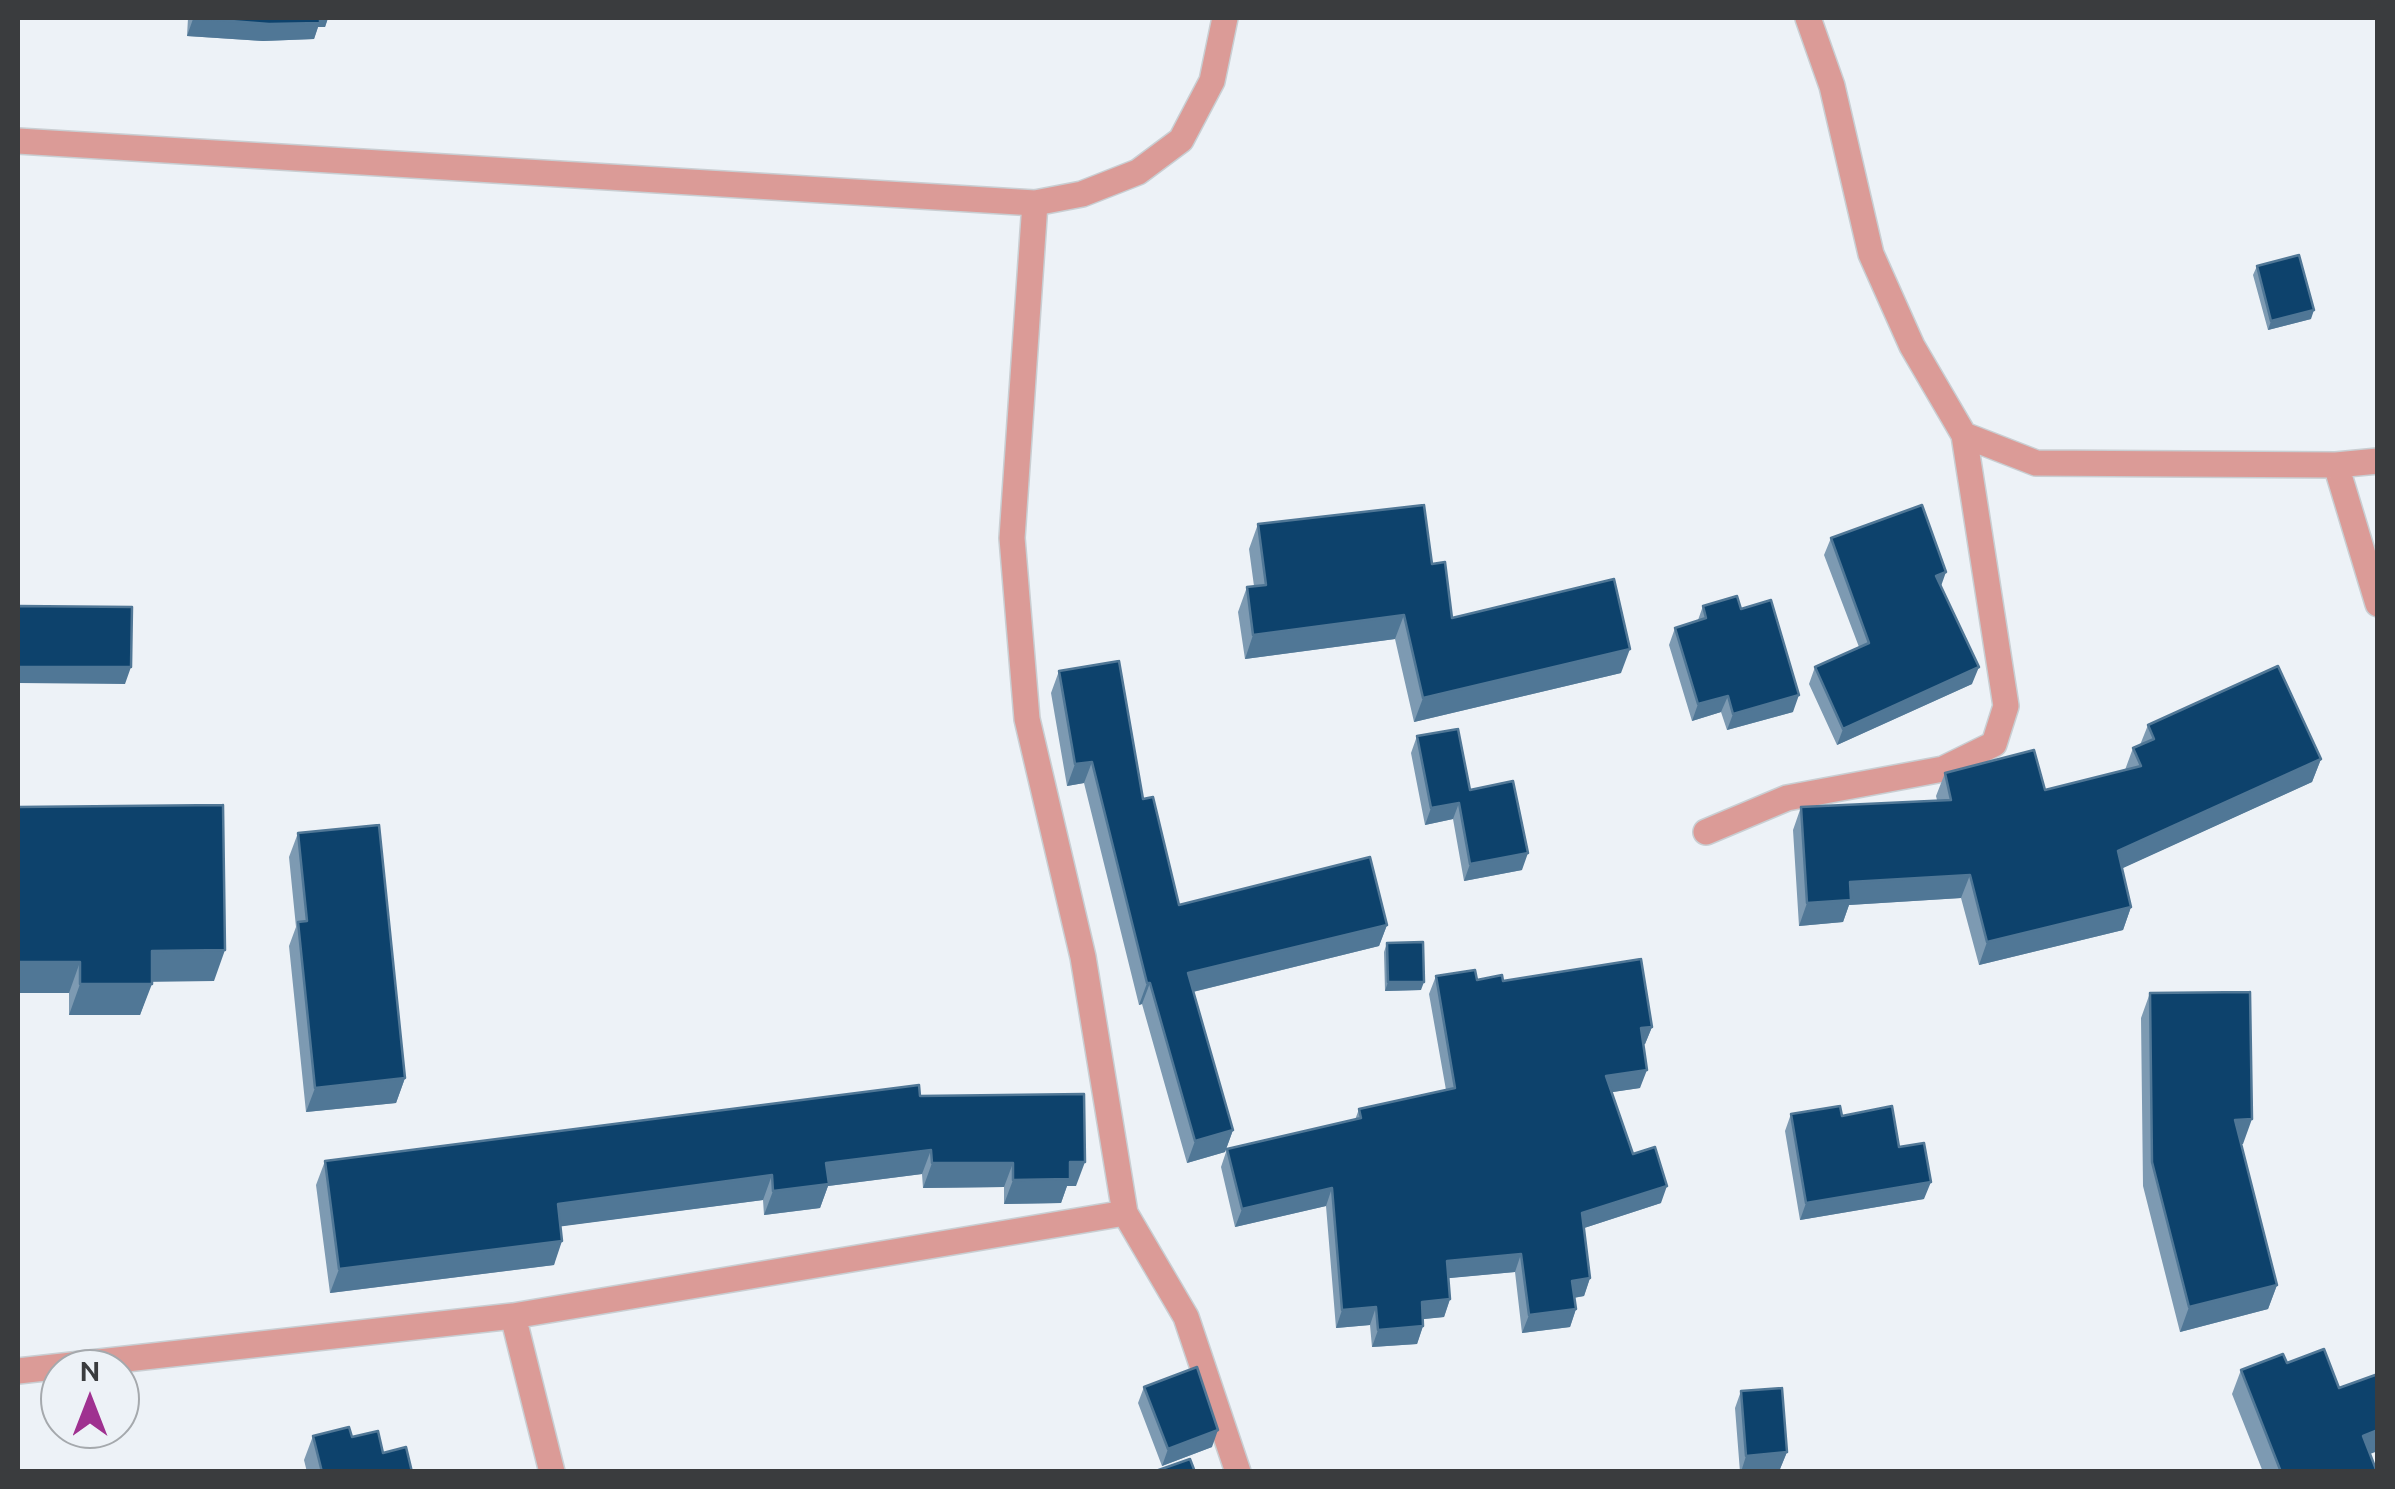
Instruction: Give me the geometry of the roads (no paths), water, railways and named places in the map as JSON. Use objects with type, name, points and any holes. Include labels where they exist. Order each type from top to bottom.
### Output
[{"type":"street","points":[[18,141],[1035,203],[1082,194],[1138,172],[1181,140],[1212,81],[1225,18]]},
{"type":"street","points":[[1706,832],[1787,798],[1942,769],[1994,744],[2006,706],[1964,434],[1912,346],[1871,254],[1832,86],[1808,18]]},
{"type":"street","points":[[1035,203],[1012,538],[1026,719],[1083,957],[1125,1213],[1186,1317],[1238,1472]]},
{"type":"street","points":[[1964,434],[2036,463],[2336,465],[2378,461]]},
{"type":"street","points":[[2336,465],[2378,604]]},
{"type":"street","points":[[18,1370],[514,1316],[1125,1213]]},
{"type":"street","points":[[514,1316],[552,1472]]}]
